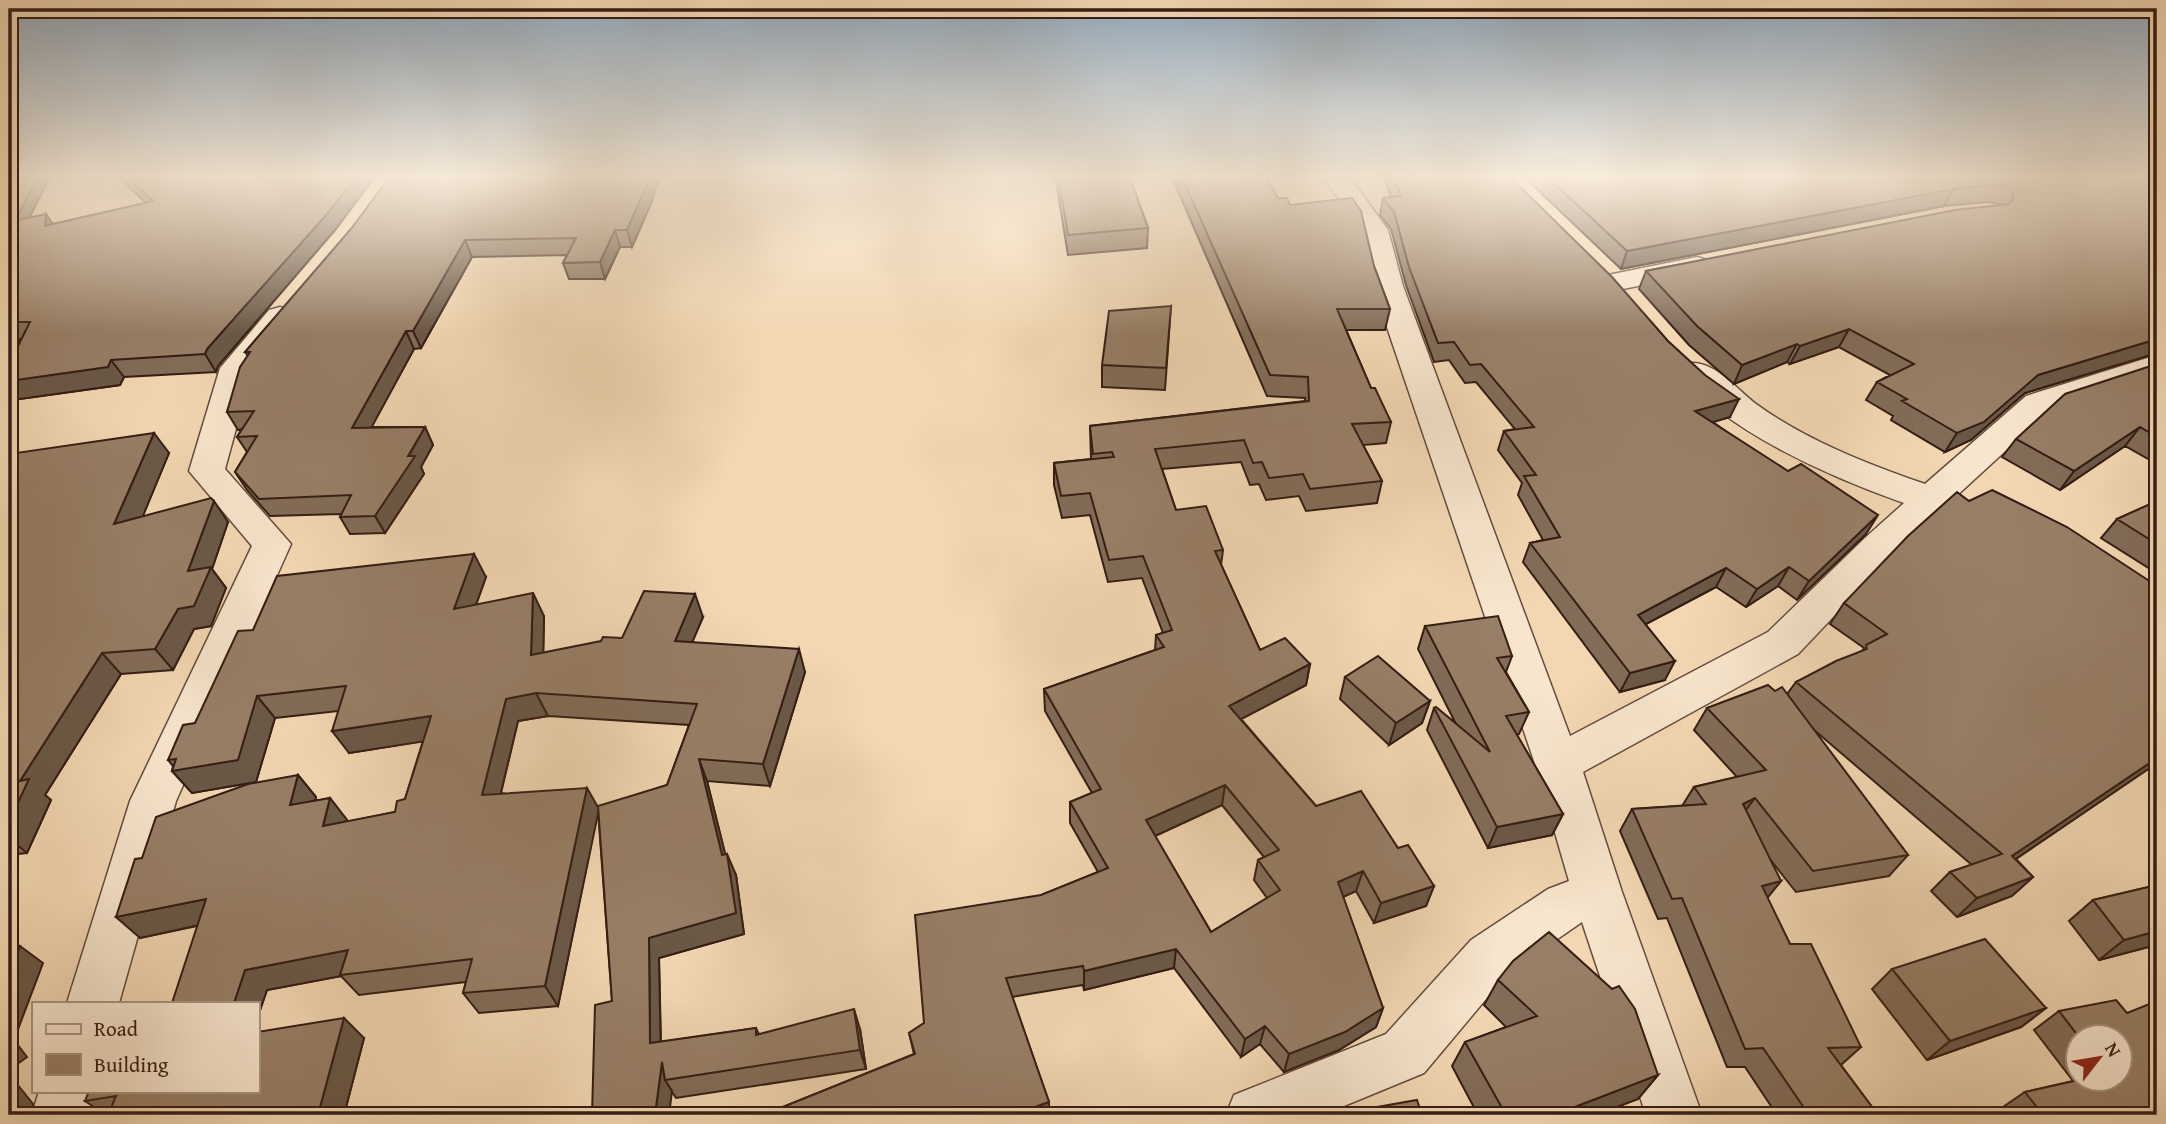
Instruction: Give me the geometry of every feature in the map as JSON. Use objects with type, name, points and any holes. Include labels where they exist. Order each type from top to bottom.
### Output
[{"type":"street","points":[[1372,227],[1388,286],[1558,764],[1597,892],[1674,1115]]},
{"type":"street","points":[[1636,308],[1603,273],[1721,261]]},
{"type":"street","points":[[93,1002],[153,801],[272,544],[207,471],[236,368],[304,288]]},
{"type":"street","points":[[1672,347],[1709,384],[1786,438],[1882,483],[1939,493],[1984,497]]},
{"type":"street","points":[[1558,764],[1783,643],[1879,546],[2038,403],[2157,365]]},
{"type":"street","points":[[1254,1115],[1405,1054],[1489,957],[1566,905],[1597,892]]},
{"type":"street","points":[[60,1115],[67,1092]]},
{"type":"building","points":[[9,227],[315,227],[205,354],[111,360],[108,367],[9,381],[9,364],[30,322],[9,322]]},
{"type":"building","points":[[628,227],[627,230],[615,230],[600,262],[563,263],[576,238],[465,240],[413,331],[406,331],[352,428],[425,427],[408,456],[415,456],[375,516],[340,517],[351,495],[259,499],[235,472],[257,436],[237,437],[254,411],[227,412],[240,367],[250,352],[245,352],[351,229]]},
{"type":"building","points":[[1067,227],[1148,228],[1068,235]]},
{"type":"building","points":[[1204,227],[1365,227],[1374,266],[1390,309],[1337,309],[1371,388],[1375,388],[1391,422],[1352,424],[1382,481],[1310,489],[1303,474],[1269,478],[1262,462],[1253,463],[1244,440],[1155,449],[1176,510],[1206,506],[1223,550],[1215,551],[1260,650],[1285,638],[1310,664],[1229,706],[1316,806],[1361,791],[1398,848],[1408,845],[1434,886],[1381,903],[1363,871],[1338,882],[1383,1008],[1345,1032],[1289,1054],[1265,1026],[1245,1039],[1176,949],[1084,971],[1083,966],[1006,978],[1049,1102],[1012,1115],[763,1115],[915,1054],[909,1033],[924,1023],[915,915],[1041,895],[1108,868],[1070,802],[1101,789],[1044,689],[1164,647],[1156,635],[1172,630],[1143,556],[1109,560],[1090,493],[1061,496],[1054,463],[1114,457],[1112,452],[1093,454],[1090,426],[1309,401],[1308,377],[1270,375]],"holes":[[[1225,785],[1279,850],[1258,860],[1280,890],[1211,932],[1146,820]]]},
{"type":"building","points":[[1398,227],[1561,227],[1612,277],[1668,341],[1705,375],[1739,399],[1695,411],[1788,471],[1801,464],[1878,515],[1809,581],[1789,567],[1757,589],[1726,568],[1638,615],[1675,661],[1630,673],[1530,543],[1560,537],[1524,476],[1536,475],[1504,431],[1534,427],[1481,364],[1470,365],[1454,342],[1438,343],[1409,267]]},
{"type":"building","points":[[1602,227],[1751,227],[1627,251]]},
{"type":"building","points":[[1867,227],[2157,227],[2157,339],[2038,375],[1984,422],[1957,433],[1902,401],[1907,399],[1877,382],[1914,364],[1849,329],[1800,346],[1797,344],[1742,365],[1697,326],[1646,271]]},
{"type":"building","points":[[1171,306],[1166,368],[1102,365],[1109,311]]},
{"type":"building","points":[[2157,364],[2157,437],[2140,427],[2074,471],[2016,439],[2065,394]]},
{"type":"building","points":[[154,433],[114,524],[211,498],[214,501],[188,571],[211,567],[194,606],[178,609],[155,649],[102,653],[20,781],[29,779],[9,822],[9,454]]},
{"type":"building","points":[[1992,490],[2067,527],[2157,586],[2157,715],[2152,717],[2157,721],[2157,758],[2012,856],[2033,877],[1977,898],[1950,872],[2002,854],[1796,682],[1836,661],[1867,649],[1866,645],[1887,634],[1844,603],[1908,536],[1957,492],[1969,501]]},
{"type":"building","points":[[2157,501],[2157,544],[2117,519]]},
{"type":"building","points":[[474,554],[454,609],[533,593],[531,655],[601,641],[603,637],[622,638],[644,591],[695,594],[675,641],[799,649],[763,764],[699,759],[722,855],[727,854],[736,913],[649,938],[650,1043],[756,1028],[756,1035],[854,1009],[860,1050],[665,1080],[662,1062],[655,1115],[592,1115],[595,1005],[612,1001],[598,806],[667,785],[697,704],[536,693],[506,699],[482,795],[587,788],[545,986],[463,993],[472,959],[340,975],[348,950],[245,970],[234,1002],[172,1002],[206,899],[116,917],[135,859],[142,858],[156,817],[248,784],[298,775],[290,805],[330,798],[323,826],[395,812],[397,801],[405,799],[431,716],[332,731],[346,686],[257,696],[238,760],[172,771],[176,759],[168,760],[183,725],[195,723],[238,631],[253,630],[277,576]]},
{"type":"building","points":[[1498,616],[1512,656],[1497,658],[1529,712],[1506,716],[1563,814],[1497,827],[1434,708],[1490,752],[1425,626]]},
{"type":"building","points":[[1378,656],[1430,701],[1396,723],[1345,677]]},
{"type":"building","points":[[1768,685],[1775,691],[1782,687],[1908,855],[1813,871],[1755,798],[1743,804],[1781,881],[1762,886],[1790,944],[1811,944],[1861,1047],[1828,1048],[1878,1115],[1809,1115],[1763,1048],[1745,1049],[1682,898],[1672,899],[1632,809],[1706,804],[1694,787],[1766,770],[1707,708]]},
{"type":"building","points":[[2157,885],[2157,931],[2124,940],[2093,900]]},
{"type":"building","points":[[1549,932],[1612,989],[1619,986],[1635,1009],[1658,1075],[1554,1115],[1506,1115],[1465,1042],[1537,1016],[1498,980],[1513,961]]},
{"type":"building","points":[[1985,939],[2046,1008],[1950,1041],[1892,969]]},
{"type":"building","points":[[20,946],[9,974],[9,948]]},
{"type":"building","points":[[2116,1000],[2127,1013],[2157,1001],[2157,1115],[2043,1115],[2025,1092],[2064,1083],[2064,1092],[2134,1092],[2134,1023],[2068,1023],[2059,1011]]},
{"type":"building","points":[[344,1018],[318,1115],[108,1115],[116,1096],[85,1101],[89,1092],[259,1092],[259,1032]]},
{"type":"building","points":[[1417,1100],[1422,1115],[1355,1115],[1354,1111]]}]
